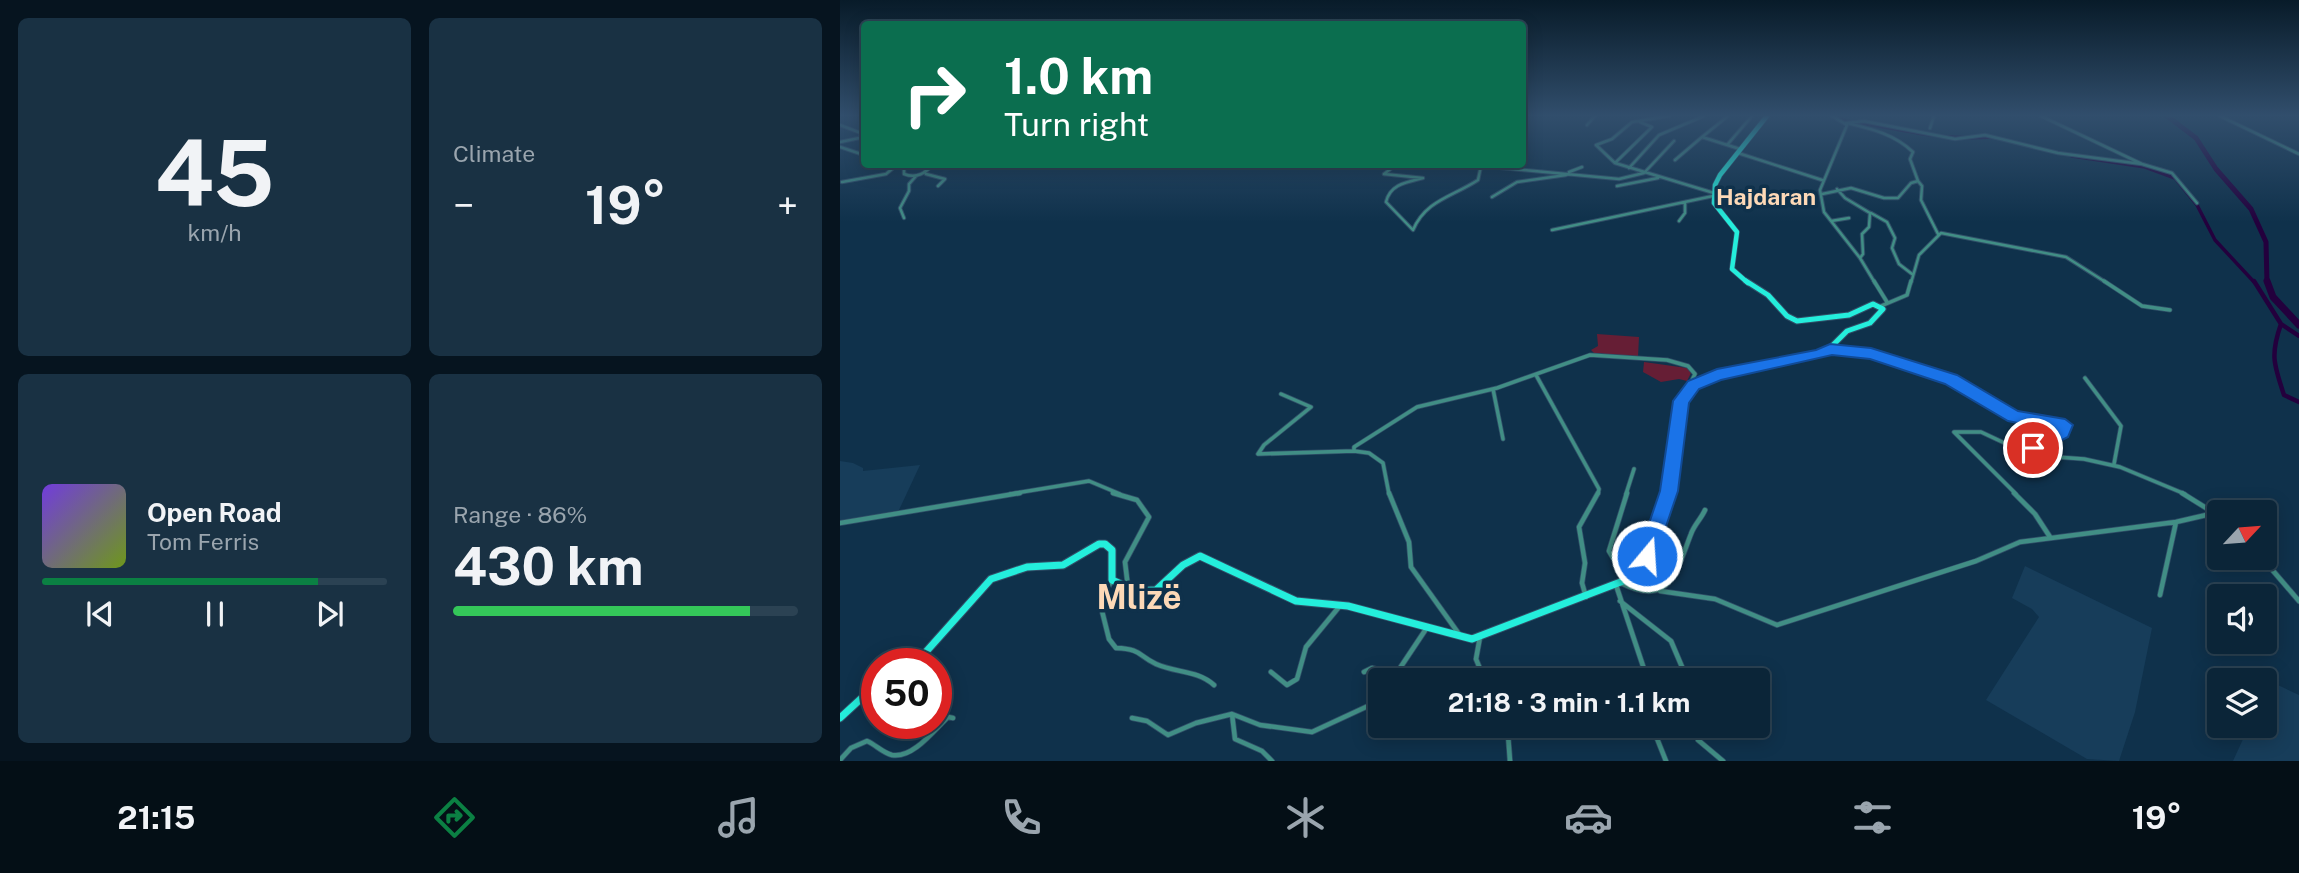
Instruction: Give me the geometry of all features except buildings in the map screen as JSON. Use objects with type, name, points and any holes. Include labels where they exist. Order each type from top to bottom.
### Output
[{"type":"main road","points":[[929,648],[981,586],[1003,573],[1027,567],[1057,566],[1093,545],[1105,544],[1113,556],[1112,580],[1129,589],[1153,592],[1171,581],[1186,562],[1200,556],[1291,600],[1340,605],[1460,636],[1480,637],[1621,583],[1642,567],[1666,501],[1679,407],[1685,394],[1701,381],[1717,375],[1819,355],[1830,350],[1847,331],[1870,323],[1882,312],[1881,306],[1873,304],[1850,315],[1804,321],[1789,318],[1768,295],[1750,285],[1732,269],[1737,232],[1732,222],[1714,203],[1714,194],[1720,175],[1739,152]]},
{"type":"main road","points":[[840,718],[861,699]]},
{"type":"street","points":[[1604,152],[1615,163],[1714,194]]},
{"type":"street","points":[[1615,163],[1627,152]]},
{"type":"street","points":[[1629,168],[1642,152]]},
{"type":"street","points":[[1503,168],[1609,179],[1644,173],[1664,152]]},
{"type":"street","points":[[1675,160],[1685,152]]},
{"type":"street","points":[[1740,152],[1822,180]]},
{"type":"street","points":[[1834,152],[1822,180],[1823,208],[1860,258],[1887,302]]},
{"type":"street","points":[[1913,152],[1910,159],[1922,187],[1921,200],[1938,234]]},
{"type":"street","points":[[2052,152],[2142,163]]},
{"type":"street","points":[[2117,152],[2175,175],[2195,203]]},
{"type":"street","points":[[1492,197],[1501,190],[1532,178],[1569,174],[1582,167]]},
{"type":"street","points":[[842,182],[886,174],[893,168]]},
{"type":"street","points":[[904,168],[905,175],[924,174],[945,178],[938,186]]},
{"type":"street","points":[[924,174],[930,168]]},
{"type":"street","points":[[1392,168],[1384,174],[1423,178],[1396,186],[1386,198],[1411,230],[1420,214],[1437,201],[1457,194],[1478,180],[1481,168]]},
{"type":"street","points":[[904,218],[900,208],[909,191],[909,184],[916,176]]},
{"type":"street","points":[[1617,186],[1660,177]]},
{"type":"street","points":[[1821,194],[1852,188],[1893,198],[1902,196],[1911,183],[1918,181]]},
{"type":"street","points":[[1837,189],[1845,198],[1887,222],[1895,238],[1892,248],[1896,260],[1912,274]]},
{"type":"street","points":[[1552,230],[1714,194]]},
{"type":"street","points":[[1679,221],[1685,214],[1685,202]]},
{"type":"street","points":[[1860,258],[1863,254],[1862,234],[1869,227],[1870,213]]},
{"type":"street","points":[[1831,220],[1849,218]]},
{"type":"street","points":[[1881,306],[1907,295],[1912,274],[1923,249],[1938,234]]},
{"type":"street","points":[[1938,234],[2066,257],[2095,279],[2142,306],[2170,310]]},
{"type":"street","points":[[1830,350],[1871,353],[1940,375],[2014,417],[2065,425],[2066,430],[2033,448],[2030,455]]},
{"type":"street","points":[[1354,451],[1357,444],[1417,407],[1493,389],[1590,355],[1667,360],[1688,366],[1695,371],[1685,394]]},
{"type":"street","points":[[1536,375],[1599,489],[1597,499],[1579,527],[1585,563],[1582,583],[1586,597]]},
{"type":"street","points":[[2085,378],[2121,426],[2114,464]]},
{"type":"street","points":[[1493,389],[1503,439]]},
{"type":"street","points":[[1281,394],[1311,407],[1264,445],[1258,454],[1354,451],[1369,453],[1383,463],[1392,502],[1409,542],[1411,567],[1460,636]]},
{"type":"street","points":[[2050,537],[2030,508],[1954,432],[1961,430],[1988,436],[2030,455],[2114,464],[2161,481],[2207,508]]},
{"type":"street","points":[[1634,468],[1608,551],[1621,583],[1620,601],[1643,668]]},
{"type":"street","points":[[840,523],[1089,481],[1106,491],[1131,496],[1148,512],[1149,517],[1123,567],[1129,589]]},
{"type":"street","points":[[1660,591],[1673,580],[1691,531],[1705,510]]},
{"type":"street","points":[[1621,583],[1637,590],[1715,599],[1777,625],[1976,561],[2020,542],[2207,516]]},
{"type":"street","points":[[2160,595],[2176,522]]},
{"type":"street","points":[[2273,570],[2299,601]]},
{"type":"street","points":[[1112,580],[1100,603],[1109,639],[1116,648],[1136,649],[1156,664],[1204,676],[1214,685]]},
{"type":"street","points":[[1620,601],[1671,641],[1682,668]]},
{"type":"street","points":[[1271,672],[1287,685],[1296,682],[1304,650],[1340,605]]},
{"type":"street","points":[[1403,668],[1427,627]]},
{"type":"street","points":[[1480,637],[1476,659],[1480,668]]},
{"type":"street","points":[[1364,672],[1368,670]]},
{"type":"street","points":[[1132,718],[1147,721],[1172,735],[1196,723],[1232,714],[1260,724],[1312,732],[1368,707]]},
{"type":"street","points":[[1232,714],[1235,739],[1262,751],[1272,761]]},
{"type":"street","points":[[840,760],[862,742],[873,743],[889,755],[900,755],[923,741],[948,717],[953,718]]},
{"type":"street","points":[[1508,738],[1510,761]]},
{"type":"street","points":[[1657,738],[1666,761]]},
{"type":"street","points":[[1698,738],[1723,761]]},
{"type":"shaded area","points":[[1597,334],[1639,337],[1638,357],[1594,353],[1591,350],[1598,346]]},
{"type":"shaded area","points":[[1644,362],[1687,368],[1691,373],[1687,381],[1679,379],[1661,382],[1643,372]]},
{"type":"shaded area","points":[[840,461],[853,463],[863,468],[863,471],[920,465],[899,510],[840,522]]},
{"type":"shaded area","points":[[2025,566],[2152,628],[2135,712],[2119,761],[2087,759],[1986,700],[2039,617],[2032,609],[2012,598]]},
{"type":"shaded area","points":[[2277,685],[2299,695],[2299,761],[2233,761],[2244,738],[2277,738]]},
{"type":"waterway","points":[[2205,152],[2216,169],[2251,209],[2266,242],[2267,283]]},
{"type":"waterway","points":[[2072,156],[2145,167],[2175,178],[2197,205],[2215,240],[2255,283]]},
{"type":"waterway","points":[[2254,281],[2281,324]]},
{"type":"waterway","points":[[2267,281],[2273,297],[2299,325]]},
{"type":"waterway","points":[[2281,324],[2299,336]]},
{"type":"waterway","points":[[2281,324],[2274,352],[2276,368],[2284,395],[2299,402]]},
{"type":"district","name":"Hajdaran","points":[[1766,197]]},
{"type":"district","name":"Mlizë","points":[[1139,597]]},
{"type":"route","points":[[1647,556],[1669,491],[1681,401],[1694,385],[1717,375],[1782,360],[1819,355],[1830,350],[1871,353],[1965,386],[2014,417],[2038,423],[2065,425],[2066,430],[2062,433],[2033,448]]}]
